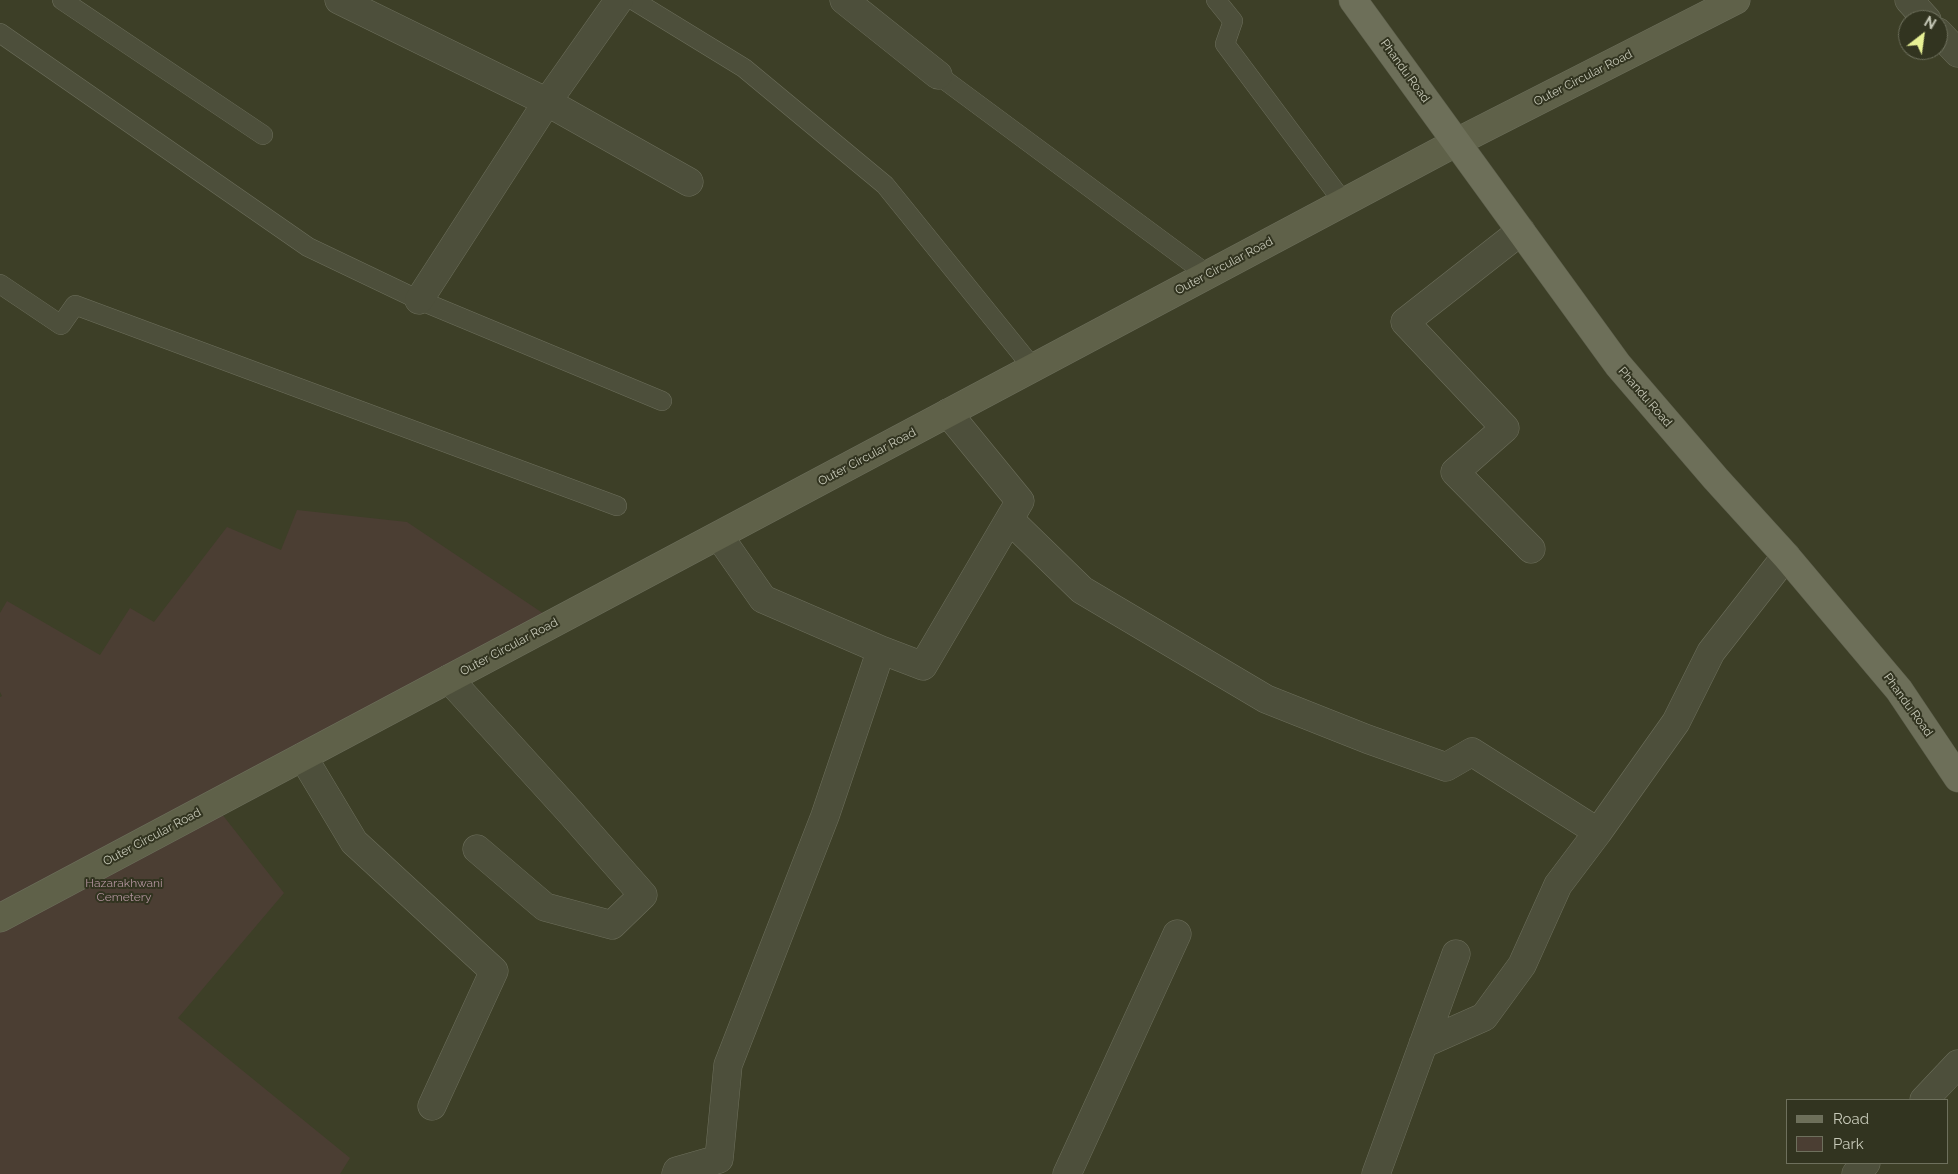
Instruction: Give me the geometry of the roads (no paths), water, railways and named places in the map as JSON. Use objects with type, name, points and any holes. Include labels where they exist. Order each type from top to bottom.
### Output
[{"type":"main road","name":"Phandu Road","points":[[1353,0],[1618,365],[1716,479],[1786,556],[1899,690],[1958,778]]},
{"type":"street","points":[[339,0],[547,102],[689,182]]},
{"type":"street","points":[[419,300],[547,102],[619,0]]},
{"type":"street","points":[[844,0],[938,75]]},
{"type":"street","name":"Outer Circular Road","points":[[0,918],[1457,142],[1736,0]]},
{"type":"street","points":[[1909,0],[1918,10]]},
{"type":"street","points":[[1948,42],[1958,53]]},
{"type":"street","points":[[1521,231],[1405,322],[1505,428],[1455,472],[1531,549]]},
{"type":"street","points":[[719,536],[763,599],[923,666],[1020,501],[948,413]]},
{"type":"street","points":[[1010,520],[1082,590],[1266,699],[1367,739],[1446,767],[1472,752],[1598,832]]},
{"type":"street","points":[[1423,1044],[1484,1018],[1522,965],[1558,885],[1676,722],[1711,652],[1786,556]]},
{"type":"street","points":[[676,1174],[677,1171],[719,1159],[728,1065],[825,816],[881,650]]},
{"type":"street","points":[[449,679],[643,895],[612,925],[545,907],[477,850]]},
{"type":"street","points":[[303,757],[354,842],[494,971],[432,1106]]},
{"type":"street","points":[[1067,1174],[1177,934]]},
{"type":"street","points":[[1376,1174],[1456,954]]},
{"type":"street","points":[[1925,1099],[1958,1064]]},
{"type":"street","points":[[1856,1174],[1865,1164]]},
{"type":"lane","points":[[62,0],[263,135]]},
{"type":"lane","points":[[633,0],[744,68],[885,185],[1033,368]]},
{"type":"lane","points":[[1216,0],[1233,21],[1225,44],[1344,203]]},
{"type":"lane","points":[[0,33],[308,247],[419,300],[662,401]]},
{"type":"lane","points":[[938,75],[1208,275]]},
{"type":"lane","points":[[0,284],[61,324],[75,305],[617,506]]},
{"type":"park label","name":"Hazarakhwani Cemetery","points":[[124,890]]}]
